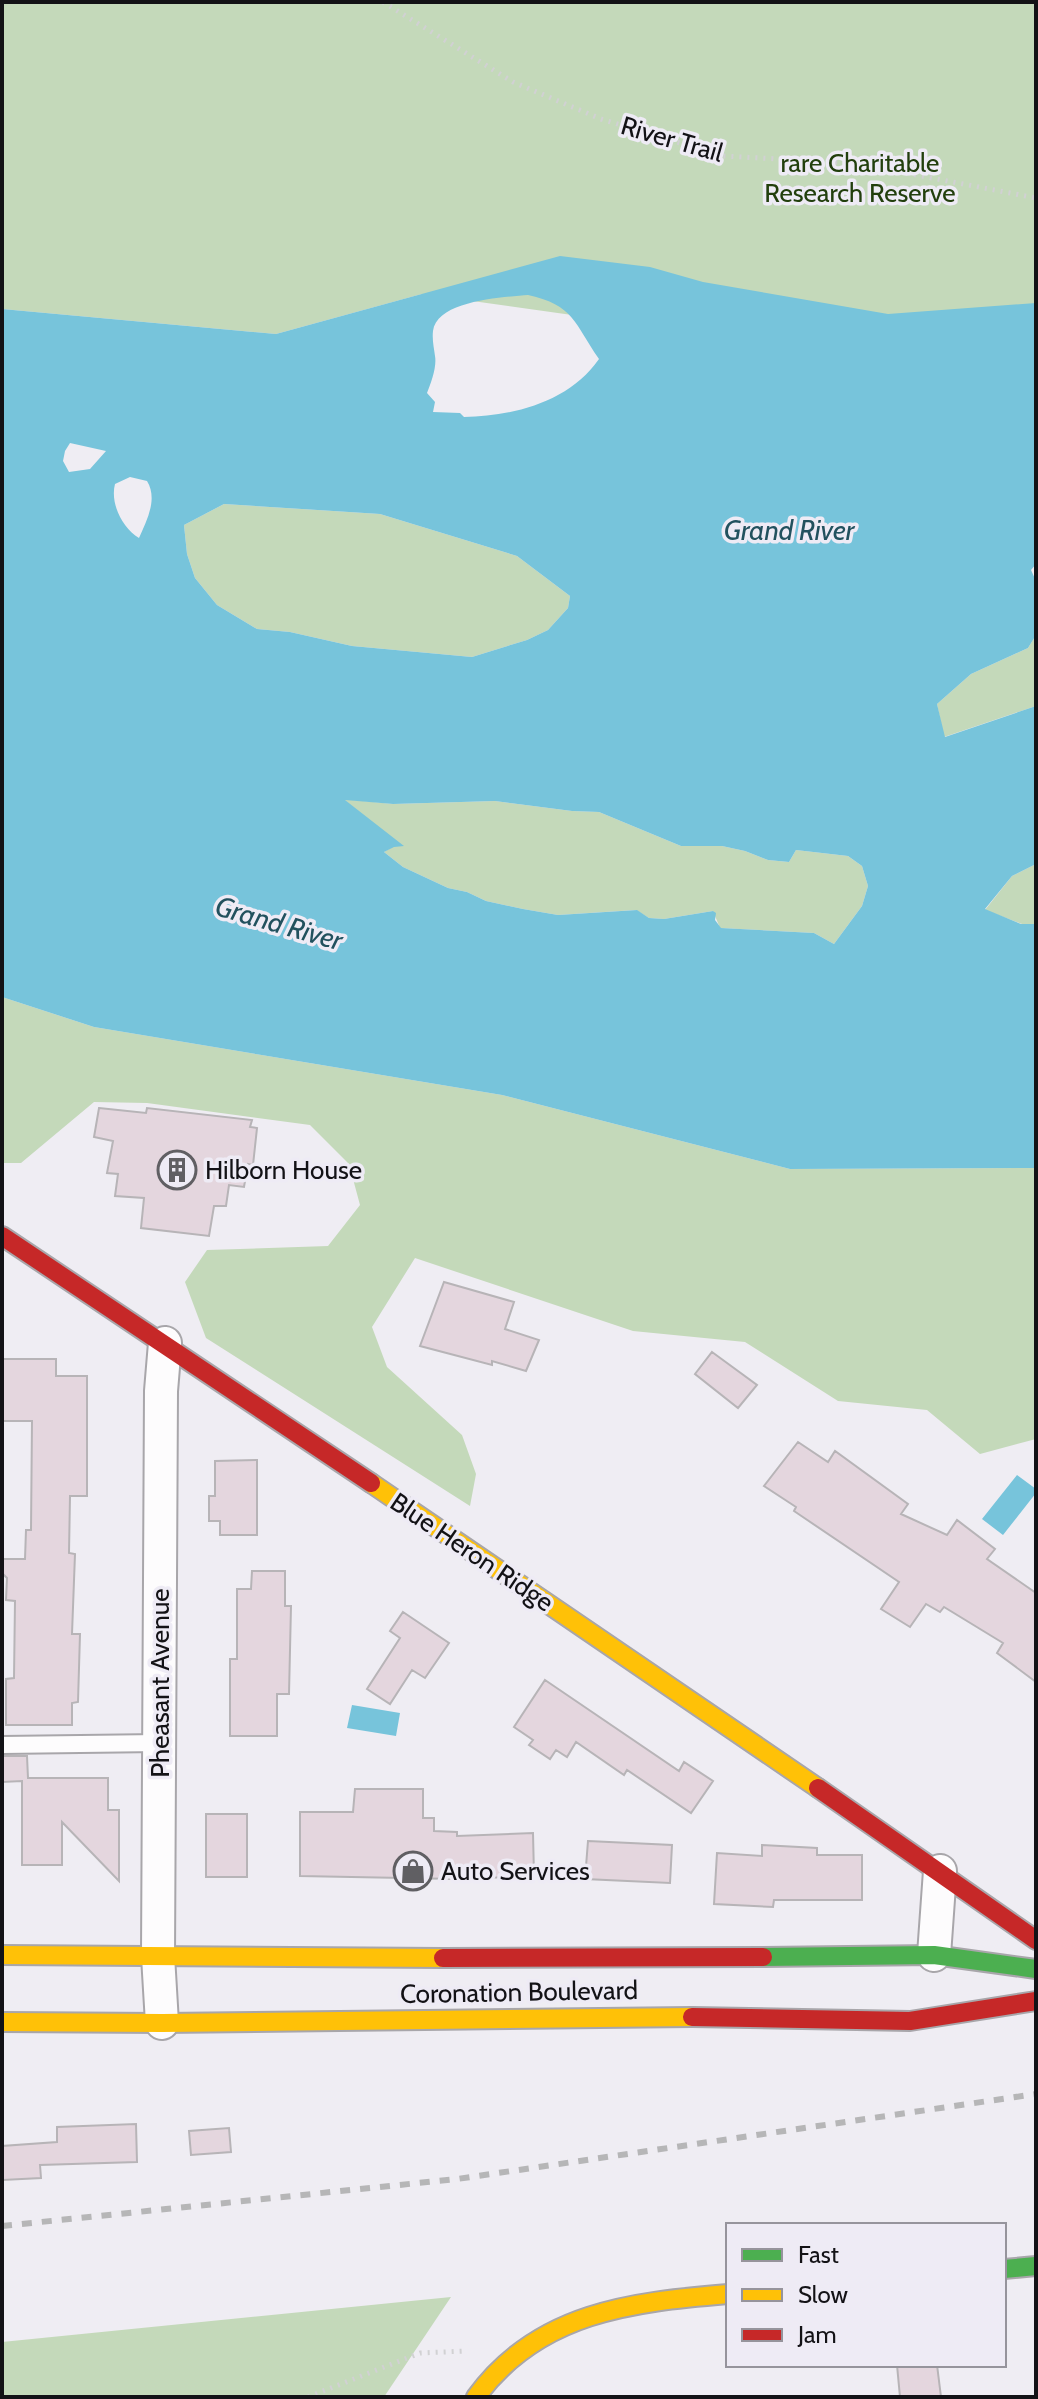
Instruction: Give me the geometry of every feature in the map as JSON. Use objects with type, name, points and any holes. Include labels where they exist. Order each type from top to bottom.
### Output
[{"type":"main road","name":"Blue Heron Ridge","points":[[2,1236],[165,1343],[940,1871],[1036,1940]]},
{"type":"main road","name":"Coronation Boulevard","points":[[2,1955],[624,1967],[934,1955],[1036,1969]]},
{"type":"main road","name":"Coronation Boulevard","points":[[2,2022],[162,2023],[626,2009],[910,2021],[1036,2001]]},
{"type":"main road","points":[[1006,2269],[1036,2266]]},
{"type":"main road","points":[[476,2397],[512,2359],[551,2330],[593,2311],[632,2302],[726,2294]]},
{"type":"street","name":"Pheasant Avenue","points":[[162,2023],[158,1956],[161,1391],[165,1343]]},
{"type":"street","points":[[934,1955],[940,1871]]},
{"type":"lane","points":[[2,1745],[159,1743]]},
{"type":"path","name":"River Trail","points":[[383,2],[513,82],[601,119],[723,156],[854,163],[1036,198]]},
{"type":"path","points":[[308,2397],[420,2353],[478,2350]]},
{"type":"green space","name":"rare Charitable Research Reserve","points":[[2,2],[1036,2],[1036,319],[936,366],[422,294],[276,334],[2,309]]},
{"type":"green space","points":[[224,504],[380,514],[517,556],[570,596],[568,608],[548,630],[472,657],[352,646],[290,632],[257,629],[217,605],[195,578],[187,554],[184,525]]},
{"type":"green space","points":[[1036,635],[1036,706],[944,737],[937,704],[971,674],[1028,648]]},
{"type":"green space","points":[[343,799],[393,804],[495,801],[599,812],[681,846],[722,846],[768,860],[789,862],[796,850],[848,856],[862,866],[868,886],[862,906],[834,944],[814,933],[720,928],[713,911],[664,919],[649,918],[636,910],[558,915],[486,901],[403,867],[384,852],[394,846],[402,846]]},
{"type":"green space","points":[[1036,864],[1036,924],[1022,924],[985,910],[1012,876]]},
{"type":"green space","points":[[2,997],[94,1027],[502,1095],[790,1169],[1036,1168],[1036,1439],[980,1454],[927,1410],[838,1401],[745,1342],[633,1331],[415,1258],[372,1327],[387,1367],[462,1435],[476,1474],[470,1506],[206,1338],[185,1282],[207,1250],[328,1246],[360,1205],[349,1164],[310,1125],[147,1103],[94,1102],[21,1163],[2,1163]]},
{"type":"green space","points":[[451,2297],[384,2397],[2,2397],[2,2342]]},
{"type":"water","name":"Grand River","points":[[560,256],[650,267],[703,282],[888,314],[1036,303],[1036,564],[1031,570],[1036,581],[1036,635],[1028,648],[971,674],[937,704],[945,737],[1036,706],[1036,864],[1012,876],[985,909],[1021,924],[1036,924],[1036,1168],[790,1169],[502,1095],[94,1027],[2,997],[2,309],[276,334]],"holes":[[[528,295],[555,304],[571,317],[599,359],[572,386],[521,410],[464,417],[460,413],[433,412],[435,402],[427,393],[435,365],[433,331],[437,321],[459,307],[489,299]],[[70,443],[106,451],[90,469],[69,472],[63,461]],[[130,477],[147,481],[152,495],[150,510],[139,538],[127,528],[119,514],[114,499],[115,484]],[[224,504],[380,514],[517,556],[570,596],[568,608],[548,630],[472,657],[352,646],[290,632],[257,629],[217,605],[195,578],[187,554],[184,525]],[[345,800],[393,804],[495,801],[599,812],[681,846],[722,846],[768,860],[789,862],[796,850],[848,856],[862,866],[868,886],[862,906],[834,944],[814,933],[721,928],[713,911],[664,919],[649,918],[637,910],[558,915],[486,901],[403,867],[384,852],[404,846]]]},
{"type":"water","points":[[1017,1475],[1036,1489],[1036,1493],[1003,1535],[982,1519]]},
{"type":"water","points":[[352,1705],[400,1713],[396,1736],[347,1728]]},
{"type":"building","name":"Hilborn House","points":[[99,1108],[146,1113],[147,1108],[252,1120],[250,1127],[257,1128],[253,1165],[248,1164],[244,1187],[229,1185],[226,1206],[214,1206],[209,1236],[141,1228],[144,1198],[115,1196],[118,1174],[107,1173],[113,1141],[94,1137]]},
{"type":"building","points":[[444,1282],[514,1302],[505,1329],[539,1340],[526,1371],[420,1346]]},
{"type":"building","points":[[712,1352],[757,1385],[738,1408],[695,1374]]},
{"type":"building","points":[[2,1359],[56,1359],[56,1376],[87,1376],[87,1496],[70,1496],[69,1553],[75,1554],[72,1634],[80,1634],[78,1702],[72,1703],[72,1725],[6,1725],[6,1679],[14,1678],[15,1601],[6,1600],[7,1578],[2,1573],[2,1559],[25,1559],[26,1530],[31,1530],[32,1421],[2,1421]]},
{"type":"building","points":[[798,1442],[828,1462],[835,1451],[908,1504],[901,1514],[947,1535],[957,1520],[995,1549],[987,1559],[1036,1593],[1036,1682],[997,1653],[1003,1643],[944,1607],[940,1612],[926,1604],[910,1627],[881,1609],[899,1582],[794,1511],[796,1507],[764,1486]]},
{"type":"building","points":[[257,1460],[257,1535],[220,1535],[220,1521],[209,1521],[209,1496],[215,1496],[215,1461]]},
{"type":"building","points":[[252,1571],[285,1571],[285,1606],[291,1606],[289,1694],[277,1694],[277,1736],[230,1736],[230,1659],[237,1659],[237,1589],[251,1589]]},
{"type":"building","points":[[403,1612],[449,1643],[425,1678],[412,1670],[390,1704],[367,1689],[400,1638],[390,1631]]},
{"type":"building","points":[[545,1680],[679,1771],[684,1762],[713,1781],[691,1813],[627,1770],[624,1775],[576,1742],[567,1757],[556,1750],[550,1759],[529,1745],[533,1740],[514,1727]]},
{"type":"building","points":[[2,1756],[27,1756],[28,1778],[108,1778],[108,1810],[119,1810],[119,1881],[62,1822],[62,1865],[22,1865],[22,1781],[2,1782]]},
{"type":"building","points":[[355,1789],[423,1789],[423,1818],[434,1818],[434,1831],[457,1832],[457,1836],[533,1833],[534,1876],[456,1879],[300,1876],[300,1812],[353,1812]]},
{"type":"building","points":[[206,1814],[247,1814],[247,1877],[206,1877]]},
{"type":"building","points":[[588,1841],[672,1845],[670,1883],[585,1879]]},
{"type":"building","points":[[762,1845],[817,1848],[817,1855],[862,1855],[862,1900],[774,1900],[773,1907],[714,1904],[717,1853],[762,1856]]},
{"type":"building","points":[[136,2124],[137,2162],[40,2165],[41,2178],[3,2180],[2,2146],[57,2142],[57,2127]]},
{"type":"building","points":[[229,2128],[231,2152],[191,2155],[189,2131]]},
{"type":"building","points":[[897,2367],[937,2367],[941,2397],[900,2397]]},
{"type":"railway","points":[[2,2226],[457,2179],[1036,2094]]},
{"type":"traffic: fast","points":[[763,1957],[934,1955],[1036,1969]]},
{"type":"traffic: fast","points":[[1006,2269],[1036,2266]]},
{"type":"traffic: slow","points":[[371,1483],[818,1788]]},
{"type":"traffic: slow","points":[[2,1955],[443,1958]]},
{"type":"traffic: slow","points":[[2,2022],[692,2017]]},
{"type":"traffic: slow","points":[[476,2397],[501,2368],[528,2346],[558,2329],[622,2308],[726,2294]]},
{"type":"traffic: jam","points":[[2,1236],[371,1483]]},
{"type":"traffic: jam","points":[[818,1788],[1036,1940]]},
{"type":"traffic: jam","points":[[443,1958],[763,1957]]},
{"type":"traffic: jam","points":[[692,2017],[910,2021],[1036,2001]]},
{"type":"place","name":"Hilborn House","points":[[177,1170]]},
{"type":"place","name":"Auto Services","points":[[413,1871]]}]
